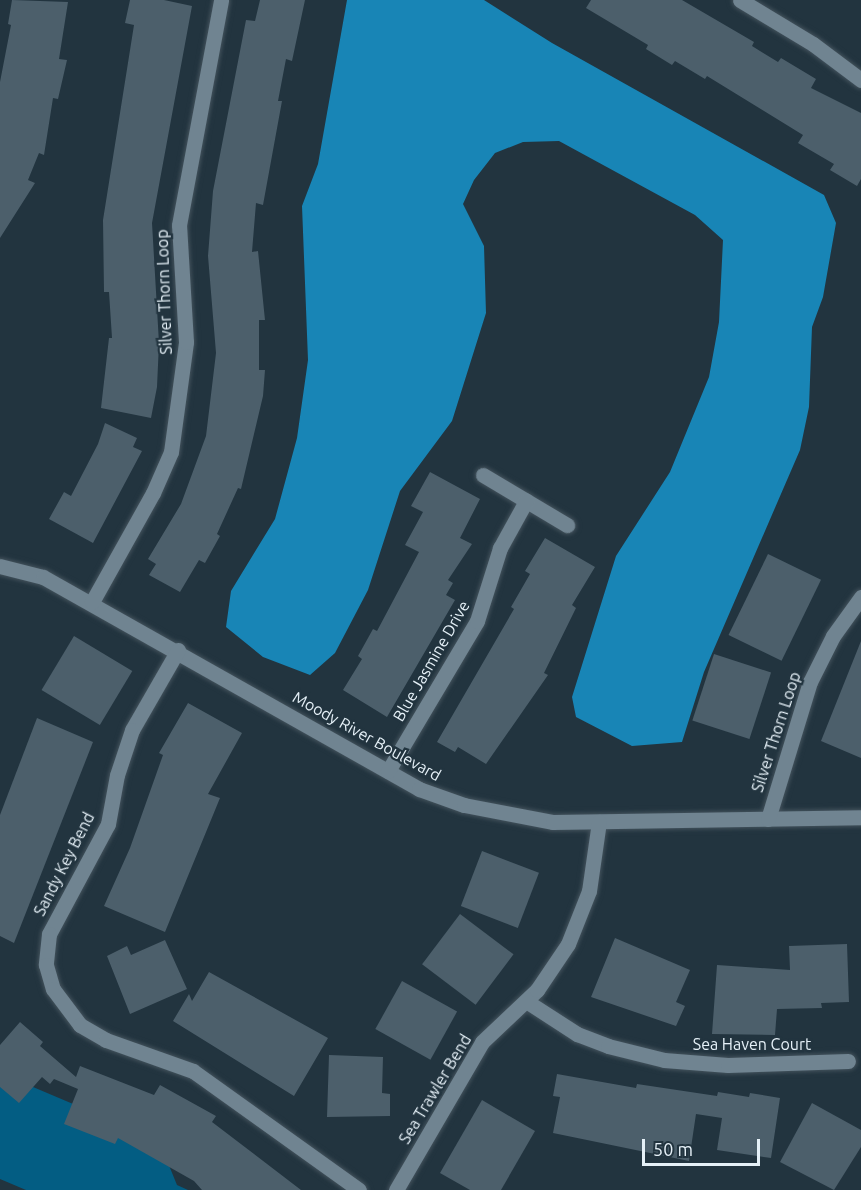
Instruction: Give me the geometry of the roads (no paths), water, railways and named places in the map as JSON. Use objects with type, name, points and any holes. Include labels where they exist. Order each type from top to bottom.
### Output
[{"type":"street","name":"Silver Thorn Loop","points":[[92,603],[153,493],[171,452],[186,342],[179,225],[221,0]]},
{"type":"street","points":[[740,0],[813,44],[861,80]]},
{"type":"street","points":[[483,476],[567,525]]},
{"type":"street","name":"Blue Jasmine Drive","points":[[388,771],[477,621],[497,554],[526,501]]},
{"type":"street","name":"Moody River Boulevard","points":[[0,566],[43,577],[178,650],[419,789],[464,805],[553,822],[859,818]]},
{"type":"street","name":"Silver Thorn Loop","points":[[768,819],[810,682],[833,636],[861,597]]},
{"type":"street","name":"Sandy Key Bend","points":[[178,650],[132,730],[117,775],[108,824],[49,934],[46,965],[53,989],[80,1025],[106,1040],[193,1071],[359,1190]]},
{"type":"street","name":"Sea Trawler Bend","points":[[396,1190],[482,1042],[526,1001],[553,968],[577,926],[591,884],[599,822]]},
{"type":"street","name":"Sea Haven Court","points":[[526,1001],[578,1034],[608,1046],[664,1060],[728,1065],[848,1061]]}]
